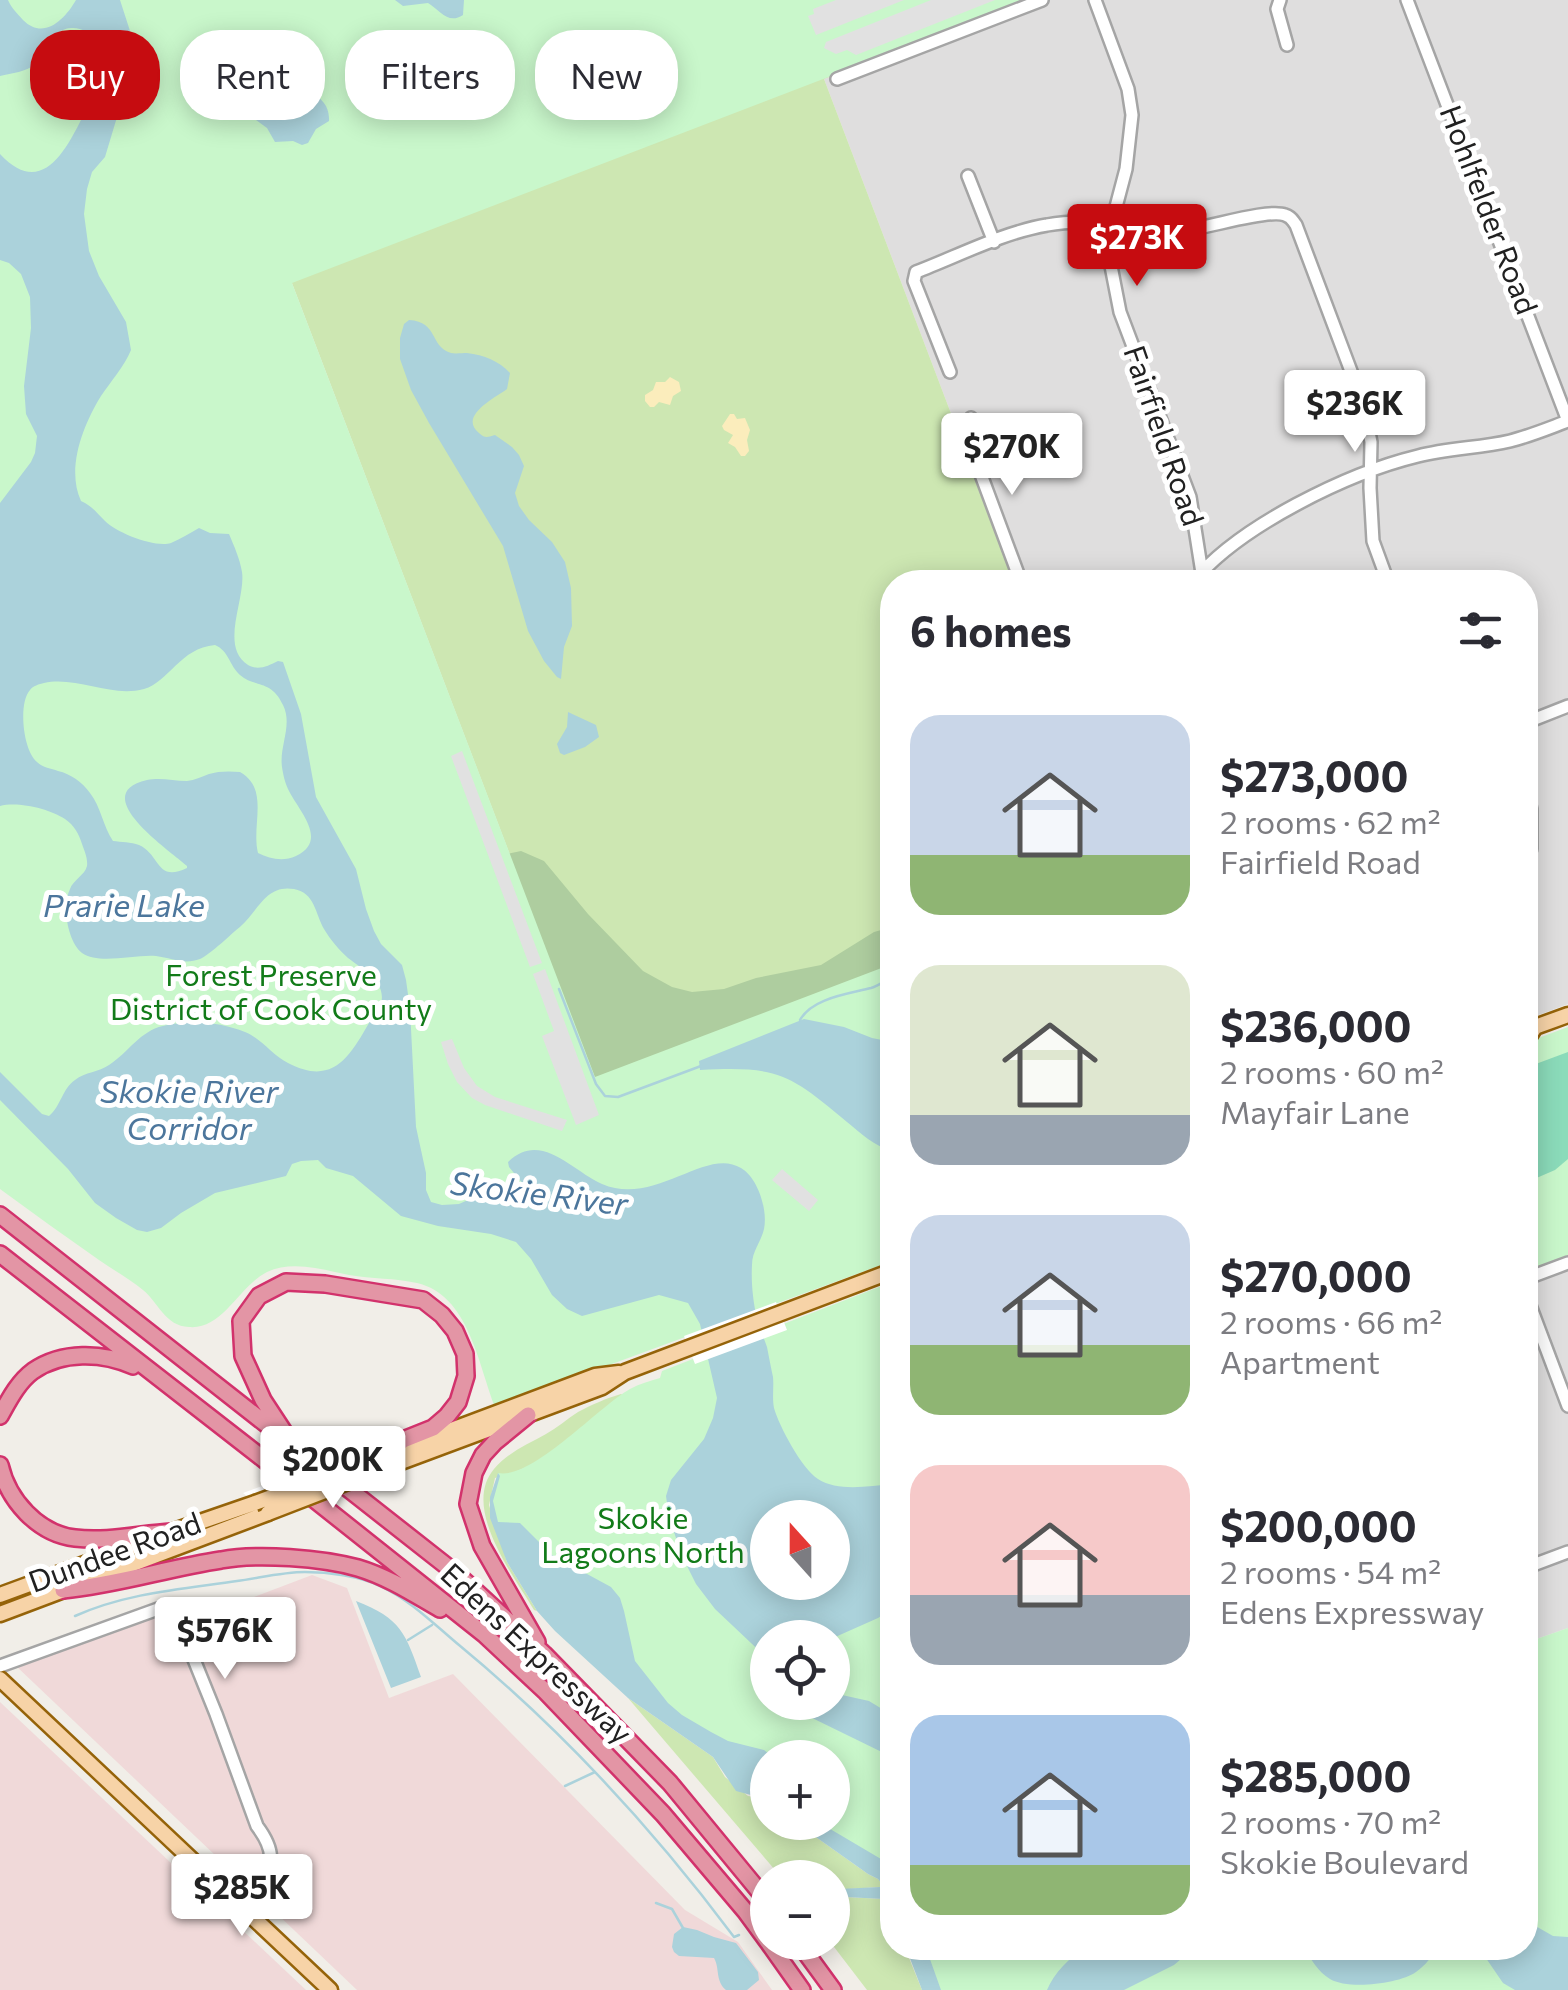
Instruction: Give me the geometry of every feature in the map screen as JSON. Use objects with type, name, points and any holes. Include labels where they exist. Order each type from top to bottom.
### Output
[{"type":"highway","name":"Edens Expressway","points":[[0,1215],[458,1575],[544,1654],[670,1783],[750,1880]]},
{"type":"highway","name":"Edens Expressway","points":[[0,1254],[485,1635],[546,1692],[663,1814],[750,1917]]},
{"type":"highway","points":[[292,1444],[262,1400],[242,1356],[241,1321],[259,1296],[286,1282],[325,1284],[423,1300],[455,1330],[465,1354],[466,1376],[458,1402],[433,1428],[403,1440],[379,1461]]},
{"type":"highway","points":[[0,1416],[14,1392],[33,1372],[60,1358],[92,1354],[121,1361],[158,1378]]},
{"type":"highway","points":[[528,1415],[483,1456],[474,1472],[468,1504],[482,1546],[544,1654]]},
{"type":"highway","points":[[0,1465],[15,1501],[40,1524],[73,1538],[171,1532]]},
{"type":"highway","points":[[63,1590],[96,1587],[225,1559],[291,1558],[357,1568],[400,1585],[485,1635]]},
{"type":"highway","name":"Edens Expressway","points":[[781,1960],[802,1990]]},
{"type":"highway","points":[[811,1960],[832,1990]]},
{"type":"main road","points":[[1538,1026],[1568,1015]]},
{"type":"main road","name":"Dundee Road","points":[[4,1614],[595,1376],[625,1372],[880,1276]]},
{"type":"main road","name":"Dundee Road","points":[[379,1461],[528,1415],[602,1387],[625,1372]]},
{"type":"main road","name":"Dundee Road","points":[[0,1595],[171,1532],[262,1508]]},
{"type":"main road","points":[[0,1679],[330,1990]]},
{"type":"street","points":[[838,78],[1042,0]]},
{"type":"street","name":"Fairfield Road","points":[[1096,0],[1128,89],[1132,115],[1126,169],[1112,222],[1111,266],[1120,312],[1190,497],[1201,570]]},
{"type":"street","points":[[1280,0],[1278,9],[1287,45]]},
{"type":"street","name":"Hohlfelder Road","points":[[1407,0],[1568,421]]},
{"type":"street","points":[[968,176],[994,242]]},
{"type":"street","points":[[950,372],[914,276],[916,272],[1049,224],[1112,222],[1188,228],[1266,214],[1289,216],[1296,225],[1363,403],[1372,442],[1373,541],[1384,570]]},
{"type":"street","points":[[971,418],[972,453],[1017,570]]},
{"type":"street","points":[[1210,570],[1258,528],[1371,470],[1418,456],[1510,441],[1568,421]]},
{"type":"street","points":[[1538,718],[1568,706]]},
{"type":"street","points":[[1538,1274],[1568,1263]]},
{"type":"street","points":[[1538,1326],[1568,1406]]},
{"type":"street","points":[[1538,1563],[1568,1552]]},
{"type":"street","points":[[0,1666],[158,1609],[176,1616],[257,1826],[272,1852],[268,1870],[234,1902]]},
{"type":"shaded area","points":[[836,0],[904,0],[816,35],[808,16],[814,14],[813,9]]},
{"type":"shaded area","points":[[931,0],[995,0],[856,55],[847,50],[836,54],[824,48],[826,42]]},
{"type":"shaded area","points":[[1029,0],[1568,0],[1568,1004],[1538,1015],[1538,570],[1010,570],[824,79]]},
{"type":"shaded area","points":[[462,751],[542,963],[530,967],[451,756]]},
{"type":"shaded area","points":[[545,969],[599,1115],[576,1125],[542,1036],[554,1031],[533,974]]},
{"type":"shaded area","points":[[452,1039],[464,1068],[477,1086],[495,1097],[567,1120],[562,1131],[472,1098],[457,1082],[448,1064],[441,1042]]},
{"type":"shaded area","points":[[782,1169],[818,1200],[809,1211],[772,1180]]},
{"type":"shaded area","points":[[1568,1266],[1568,1628],[1538,1638],[1538,1278]]},
{"type":"shaded area","points":[[312,1575],[347,1588],[389,1698],[453,1674],[685,1910],[738,1942],[772,1990],[357,1990],[15,1665],[151,1615],[188,1622]]},
{"type":"shaded area","points":[[0,1702],[306,1990],[0,1990]]},
{"type":"green space","name":"Forest Preserve District of Cook County","points":[[0,0],[1029,0],[292,283],[595,1077],[880,969],[880,1265],[495,1407],[460,1316],[435,1290],[417,1283],[308,1267],[277,1268],[257,1279],[212,1322],[189,1327],[174,1323],[149,1295],[0,1189]]},
{"type":"green space","points":[[1029,0],[824,79],[1010,570],[880,570],[880,969],[595,1078],[242,152],[408,120],[515,120],[515,99],[535,95],[535,120],[678,120],[678,68]]},
{"type":"green space","points":[[521,851],[544,861],[643,971],[672,987],[692,992],[724,989],[821,965],[880,930],[880,1044],[598,1103],[502,855]]},
{"type":"green space","points":[[1568,1027],[1568,1255],[1538,1266],[1538,1038]]},
{"type":"green space","points":[[1568,1052],[1568,1159],[1538,1177],[1538,1063]]},
{"type":"green space","name":"Skokie Lagoons North","points":[[880,1287],[880,1871],[838,1840],[850,1840],[850,1740],[750,1740],[750,1754],[711,1744],[508,1555],[491,1502],[498,1473],[512,1472],[546,1454],[641,1384],[660,1378],[662,1371]]},
{"type":"green space","points":[[621,1394],[631,1400],[670,1407],[495,1478],[489,1505],[507,1562],[537,1611],[534,1610],[494,1541],[487,1522],[485,1485],[499,1463],[511,1454],[578,1412]]},
{"type":"green space","points":[[1568,1628],[1568,1990],[937,1990],[926,1960],[1538,1960],[1538,1638]]},
{"type":"green space","points":[[628,1698],[713,1757],[725,1777],[750,1796],[750,1840],[820,1840],[848,1860],[766,1860]]},
{"type":"green space","points":[[850,1861],[878,1879],[880,1887],[850,1889]]},
{"type":"green space","points":[[850,1897],[880,1899],[880,1960],[910,1960],[922,1990],[867,1990],[844,1960],[850,1960]]},
{"type":"sand","points":[[670,377],[679,382],[681,391],[673,396],[670,405],[659,402],[650,407],[645,395],[656,382],[665,382]]},
{"type":"sand","points":[[730,414],[737,419],[745,418],[750,430],[745,456],[728,443],[733,435],[722,426]]},
{"type":"water","points":[[0,0],[8,0],[31,26],[46,28],[60,20],[76,0],[120,0],[130,30],[30,30],[30,68],[0,76]]},
{"type":"water","points":[[395,0],[464,0],[463,15],[448,17],[428,3],[403,6]]},
{"type":"water","points":[[325,105],[328,110],[329,121],[302,145],[275,142],[267,128],[256,120],[325,120]]},
{"type":"water","points":[[81,120],[116,120],[105,157],[92,172],[84,214],[89,251],[126,322],[131,350],[101,396],[83,434],[75,475],[81,501],[111,526],[146,541],[171,543],[199,528],[229,534],[242,572],[235,647],[252,667],[283,662],[301,714],[316,797],[356,869],[374,931],[402,965],[410,1009],[416,1127],[431,1202],[459,1204],[495,1188],[532,1199],[508,1162],[532,1150],[556,1156],[602,1184],[622,1189],[660,1183],[712,1164],[727,1163],[747,1173],[757,1187],[764,1213],[764,1229],[752,1260],[752,1285],[773,1377],[774,1408],[798,1457],[818,1479],[844,1487],[880,1485],[878,1618],[850,1630],[850,1620],[750,1620],[750,1642],[715,1609],[696,1584],[682,1556],[666,1496],[671,1480],[704,1439],[717,1398],[700,1324],[688,1303],[659,1295],[582,1316],[552,1295],[516,1242],[401,1216],[353,1176],[326,1168],[318,1160],[292,1164],[286,1176],[215,1193],[161,1228],[137,1230],[95,1203],[68,1169],[0,1100],[0,1072],[42,1114],[49,1116],[75,1080],[109,1065],[148,1032],[183,1023],[236,1029],[257,1039],[288,1063],[303,1069],[328,1070],[354,1047],[380,1006],[382,996],[372,976],[329,937],[310,899],[294,889],[269,895],[241,926],[194,961],[156,956],[98,958],[82,953],[73,940],[66,913],[70,889],[87,866],[78,833],[68,821],[51,812],[25,805],[0,806],[0,503],[31,462],[37,436],[26,414],[24,386],[31,328],[30,297],[21,274],[0,260],[0,154],[14,166],[38,171],[58,158]],"holes":[[[215,645],[246,679],[273,691],[286,713],[283,773],[311,833],[306,849],[296,856],[272,858],[258,853],[254,788],[240,772],[216,772],[187,781],[147,780],[130,787],[125,797],[137,822],[187,866],[177,872],[164,870],[139,845],[113,841],[94,798],[83,785],[67,774],[44,767],[28,748],[24,705],[36,685],[69,682],[119,691],[144,689],[161,680],[193,652]]]},
{"type":"water","points":[[409,320],[430,329],[444,350],[485,357],[510,373],[507,389],[475,414],[474,427],[485,437],[495,435],[519,455],[524,466],[515,493],[519,506],[565,562],[571,588],[572,626],[564,647],[561,679],[544,661],[528,631],[503,546],[411,390],[400,359],[400,338]]},
{"type":"water","points":[[568,712],[596,725],[599,737],[564,755],[557,744],[567,727]]},
{"type":"water","points":[[804,1019],[880,1040],[880,1146],[781,1076],[747,1070],[700,1070],[699,1061]]},
{"type":"water","points":[[498,1473],[493,1501],[498,1522],[520,1523],[552,1555],[611,1587],[620,1598],[635,1661],[668,1703],[728,1741],[750,1746],[750,1795],[736,1791],[713,1757],[628,1698],[537,1611],[507,1562],[490,1518],[490,1497]]},
{"type":"water","points":[[356,1601],[383,1614],[400,1629],[421,1677],[391,1688]]},
{"type":"water","points":[[850,1697],[869,1701],[880,1708],[880,1751],[816,1720],[850,1720]]},
{"type":"water","points":[[820,1840],[849,1840],[880,1858],[880,1882]]},
{"type":"water","points":[[880,1887],[880,1899],[850,1897],[850,1889]]},
{"type":"water","points":[[683,1927],[736,1943],[758,1972],[759,1980],[747,1990],[726,1990],[720,1983],[714,1958],[679,1956],[674,1952],[674,1934]]},
{"type":"water","points":[[1538,1927],[1553,1936],[1568,1937],[1568,1990],[1515,1990],[1503,1983],[1487,1960],[1538,1960]]},
{"type":"water","points":[[911,1960],[930,1960],[941,1990],[922,1990]]},
{"type":"water","points":[[1070,1960],[1180,1960],[1124,1990],[1047,1990]]},
{"type":"water","points":[[1312,1960],[1428,1960],[1408,1976],[1361,1985],[1338,1982]]},
{"type":"pier","points":[[776,1302],[787,1330],[695,1364],[684,1336]]},
{"type":"pier","points":[[358,1450],[390,1476],[275,1518],[243,1493]]},
{"type":"waterway","points":[[800,1020],[822,1002],[880,984]]},
{"type":"waterway","points":[[559,989],[596,1084],[605,1096],[618,1097],[701,1066]]},
{"type":"waterway","points":[[75,1616],[134,1597],[288,1573],[333,1574],[380,1586],[421,1612],[534,1711],[639,1820],[734,1937],[739,1935]]},
{"type":"waterway","points":[[408,1640],[432,1625]]},
{"type":"waterway","points":[[565,1786],[595,1772]]},
{"type":"waterway","points":[[656,1903],[672,1909],[683,1928]]},
{"type":"water label","name":"Prarie Lake","points":[[124,906]]},
{"type":"water label","name":"Skokie River Corridor","points":[[189,1110]]},
{"type":"water label","name":"Skokie River","points":[[539,1194]]}]
